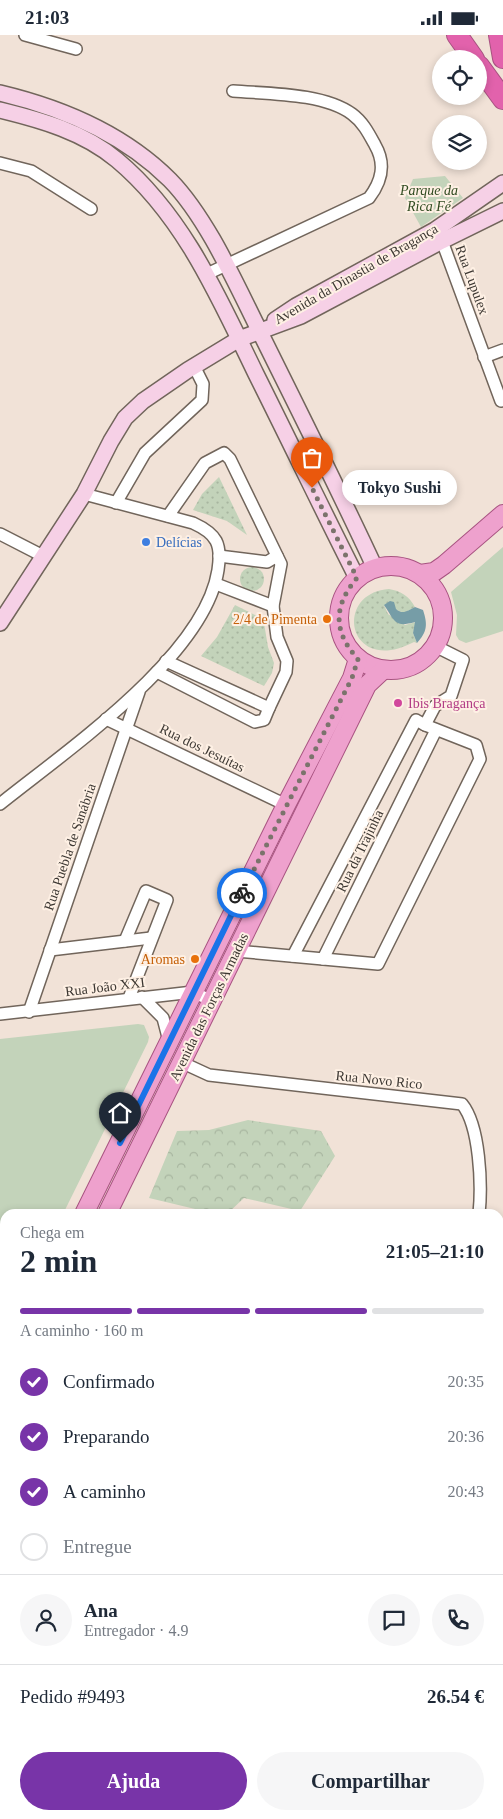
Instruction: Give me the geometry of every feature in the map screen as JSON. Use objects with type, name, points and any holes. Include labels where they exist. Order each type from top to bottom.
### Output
[{"type":"highway","points":[[457,35],[468,50]]},
{"type":"highway","points":[[500,35],[503,58]]},
{"type":"highway","points":[[487,77],[503,99]]},
{"type":"main road","points":[[420,574],[434,571],[444,565],[503,514]]},
{"type":"main road","points":[[438,595],[441,583],[451,572],[503,527]]},
{"type":"main road","points":[[391,566],[406,568],[420,574],[430,583],[438,595],[443,612],[442,630],[435,646],[425,658],[412,666],[398,670],[383,670],[358,659],[348,648],[341,634],[338,619],[344,597],[357,578],[376,568],[391,566]]},
{"type":"main road","name":"Avenida das Forças Armadas","points":[[86,1209],[286,805],[352,678],[358,659]]},
{"type":"main road","name":"Avenida das Forças Armadas","points":[[110,1209],[367,685],[383,670]]},
{"type":"main road","points":[[184,1060],[182,1044],[199,1008],[193,992]]},
{"type":"street","points":[[25,35],[76,49]]},
{"type":"street","points":[[207,274],[369,198],[379,185],[382,173],[380,154],[362,124],[351,113],[324,101],[233,91]]},
{"type":"street","points":[[0,93],[32,101],[72,115],[111,135],[144,157],[171,181],[226,264],[376,568]]},
{"type":"street","points":[[0,110],[41,120],[80,137],[116,159],[151,193],[166,211],[207,274],[357,578]]},
{"type":"street","points":[[0,163],[32,171],[91,209]]},
{"type":"street","name":"Avenida da Dinastia de Bragança","points":[[259,331],[296,306],[435,230],[503,183]]},
{"type":"street","points":[[471,227],[470,219],[472,215],[491,202],[503,188]]},
{"type":"street","name":"Avenida da Dinastia de Bragança","points":[[0,623],[84,495],[111,441],[125,418],[143,401],[194,366],[239,339],[301,316],[442,241],[503,211]]},
{"type":"street","name":"Rua Lupulex","points":[[442,241],[502,401]]},
{"type":"street","points":[[484,357],[503,350]]},
{"type":"street","points":[[116,503],[145,453],[202,400],[203,384],[194,366]]},
{"type":"street","points":[[157,671],[255,722],[264,720],[286,672],[286,661],[277,637],[273,606],[281,564],[230,459],[224,453],[205,463],[168,516]]},
{"type":"street","points":[[0,804],[139,691],[191,632],[213,594],[216,584],[219,556],[216,539],[207,529],[168,516],[84,495]]},
{"type":"street","points":[[0,535],[43,555]]},
{"type":"street","points":[[219,556],[267,563],[277,556]]},
{"type":"street","points":[[216,584],[273,606]]},
{"type":"street","points":[[236,951],[378,964],[480,759],[476,745],[425,725],[435,706],[451,696],[463,660],[435,646]]},
{"type":"street","points":[[166,661],[269,709]]},
{"type":"street","name":"Rua Puebla de Sanábria","points":[[29,1012],[139,691]]},
{"type":"street","name":"Rua dos Jesuítas","points":[[106,719],[286,805]]},
{"type":"street","name":"Rua da Trajinha","points":[[293,956],[416,720],[425,725]]},
{"type":"street","name":"Rua da Trajinha","points":[[323,959],[436,730]]},
{"type":"street","points":[[125,941],[146,891],[167,900],[129,998]]},
{"type":"street","points":[[50,951],[151,938]]},
{"type":"street","points":[[193,992],[212,1001]]},
{"type":"street","name":"Rua João XXI","points":[[0,1015],[129,998],[193,992]]},
{"type":"street","points":[[142,997],[163,1018],[169,1044]]},
{"type":"street","name":"Rua Novo Rico","points":[[184,1060],[209,1075],[462,1104],[466,1109],[476,1143],[480,1172],[479,1209]]},
{"type":"green space","name":"Parque da Rica Fé","points":[[445,176],[463,198],[421,227],[405,198],[413,179]]},
{"type":"green space","points":[[219,477],[247,535],[227,521],[193,510],[202,494]]},
{"type":"green space","points":[[503,547],[503,631],[466,643],[459,640],[456,635],[457,615],[451,592]]},
{"type":"green space","points":[[252,567],[260,571],[264,579],[260,587],[252,591],[244,587],[240,579],[244,571]]},
{"type":"green space","points":[[389,589],[404,595],[415,607],[404,613],[384,605],[388,614],[405,625],[416,622],[413,633],[417,643],[414,642],[392,650],[374,649],[362,642],[355,630],[354,617],[360,604],[371,594]]},
{"type":"green space","points":[[235,605],[261,618],[264,623],[268,647],[274,663],[272,673],[264,686],[201,656],[217,637]]},
{"type":"green space","points":[[138,1024],[144,1025],[149,1037],[65,1209],[0,1209],[0,1039]]},
{"type":"green space","points":[[248,1120],[321,1131],[335,1156],[301,1209],[291,1209],[244,1198],[232,1209],[195,1209],[149,1198],[177,1131],[209,1130]]},
{"type":"water","points":[[390,601],[394,602],[396,609],[401,612],[415,607],[423,610],[426,628],[417,643],[413,633],[415,622],[403,624],[396,622],[384,605]]},
{"type":"way so far","points":[[242,893],[352,678],[358,659],[348,648],[341,634],[338,619],[341,604],[347,590],[357,578],[312,488]]},
{"type":"place","name":"Tokyo Sushi","points":[[312,488]]},
{"type":"place","name":"Delícias","points":[[146,542]]},
{"type":"place","name":"2/4 de Pimenta","points":[[327,619]]},
{"type":"place","name":"Ibis Bragança","points":[[398,703]]},
{"type":"place","name":"Aromas","points":[[195,959]]},
{"type":"route","points":[[120,1143],[242,893]]}]
